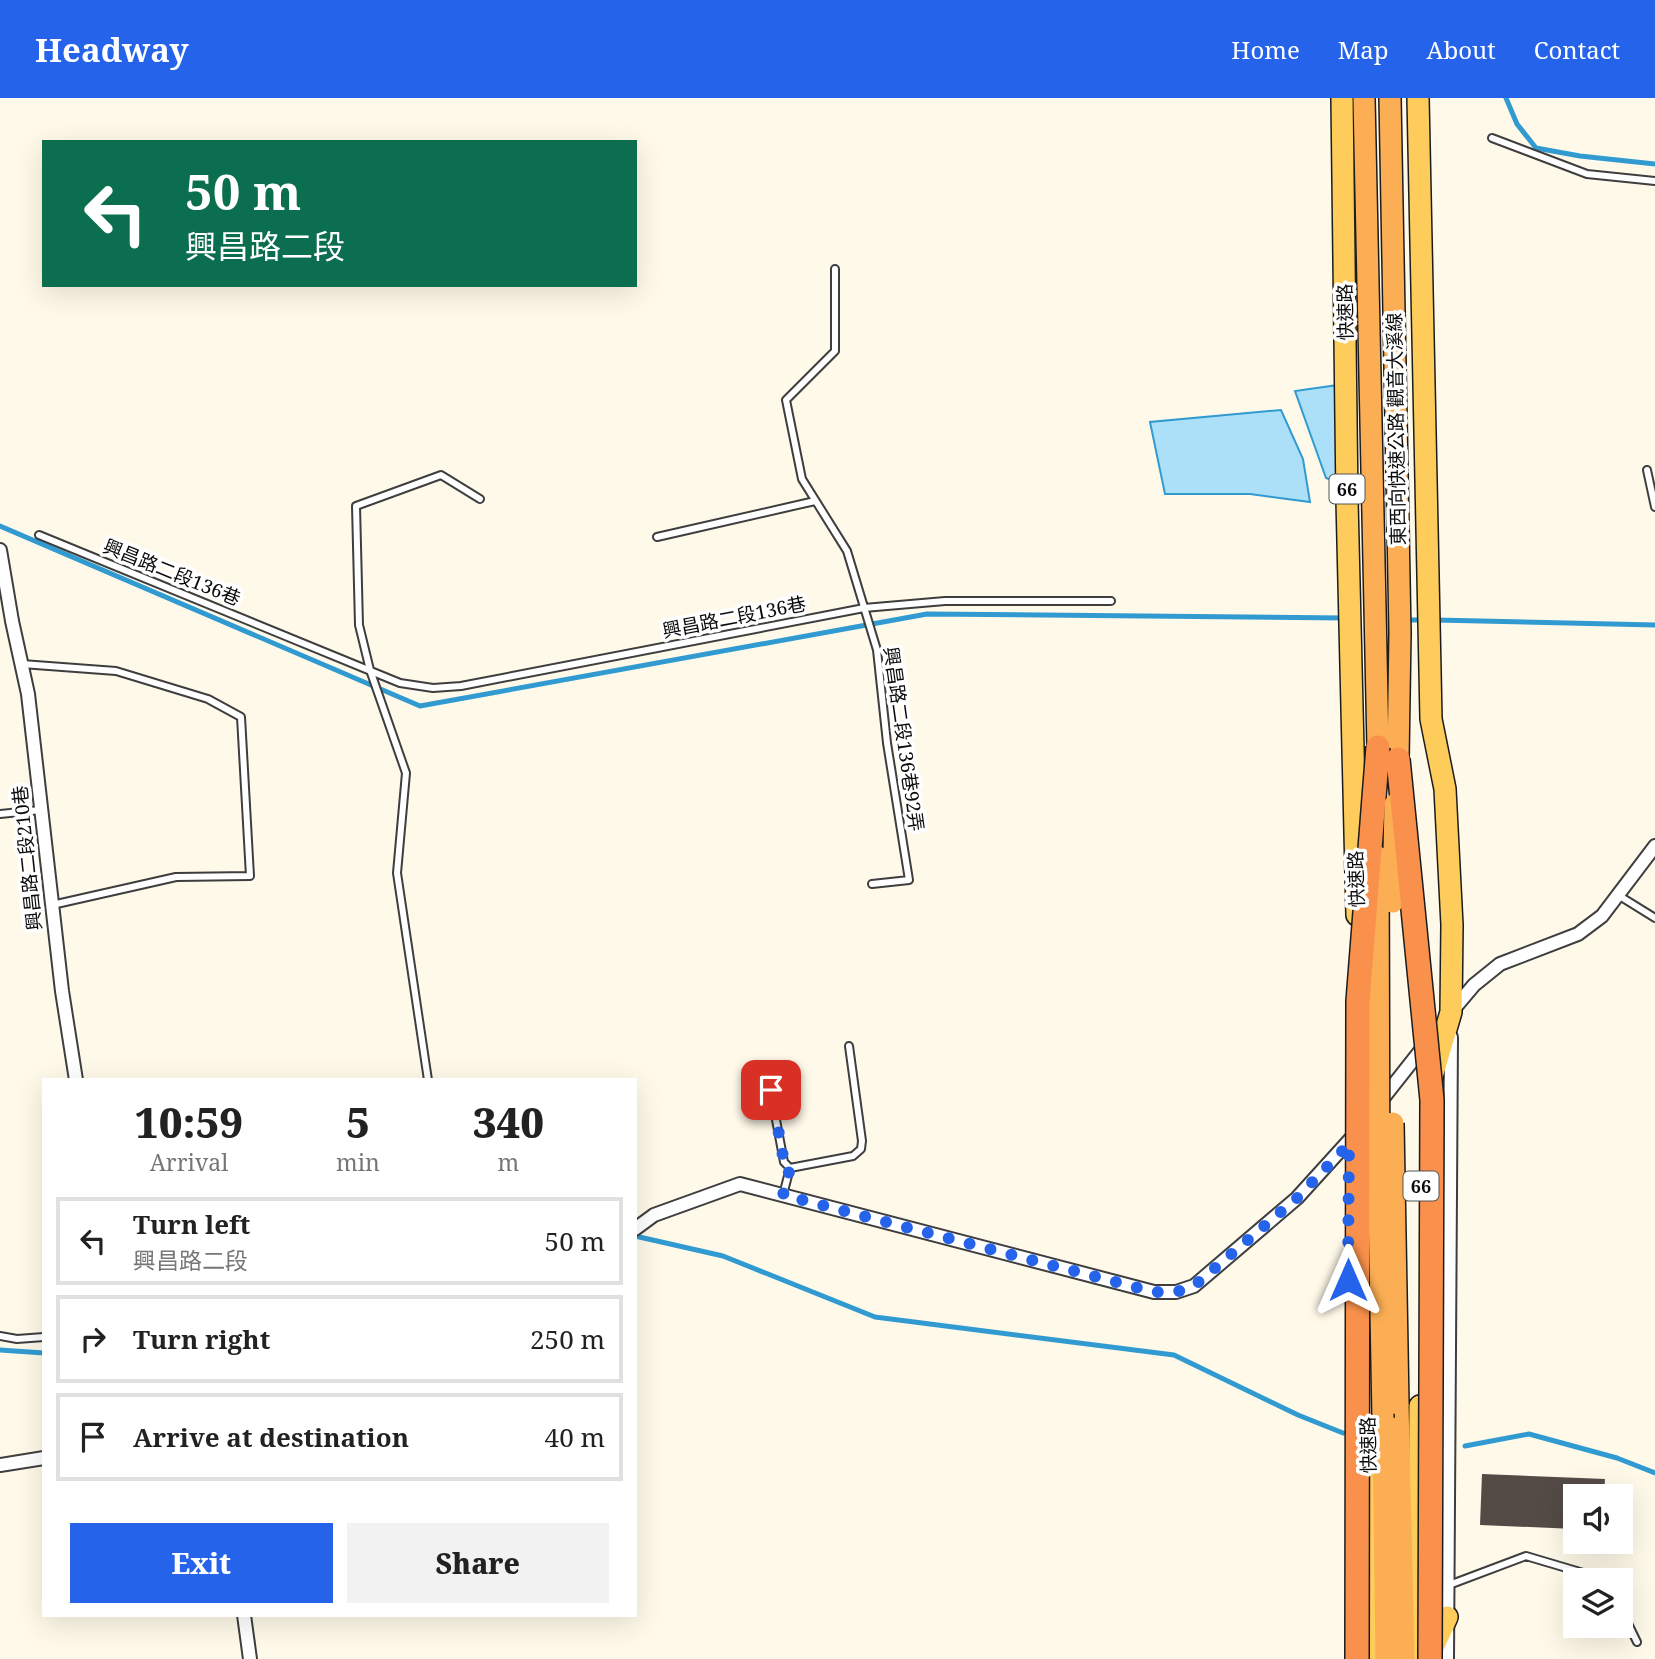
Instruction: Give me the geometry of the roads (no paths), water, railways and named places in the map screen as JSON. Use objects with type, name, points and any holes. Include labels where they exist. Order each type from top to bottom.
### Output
[{"type":"highway","name":"東西向快速公路 觀音大溪線","points":[[1364,98],[1378,747],[1379,1206],[1391,1411]]},
{"type":"highway","name":"東西向快速公路 觀音大溪線","points":[[1390,98],[1399,620],[1391,983],[1391,1411]]},
{"type":"highway","name":"66","points":[[1357,1659],[1358,1001],[1378,747]]},
{"type":"highway","name":"66","points":[[1398,760],[1432,1100],[1429,1659]]},
{"type":"highway","points":[[1386,1659],[1391,1411]]},
{"type":"highway","points":[[1391,1411],[1404,1659]]},
{"type":"main road","name":"快速路","points":[[1342,98],[1355,880],[1363,1004],[1370,1659]]},
{"type":"main road","name":"66","points":[[1418,98],[1431,719],[1445,789],[1452,925],[1451,1012],[1427,1093],[1421,1182],[1418,1659]]},
{"type":"main road","points":[[1429,1659],[1447,1616]]},
{"type":"street","name":"興昌路二段210巷","points":[[0,550],[28,694],[51,905],[76,1078]]},
{"type":"street","points":[[637,1228],[654,1215],[740,1184],[1154,1292],[1176,1292],[1194,1286],[1297,1198],[1349,1144],[1474,985],[1500,964],[1578,934],[1602,916],[1655,846]]},
{"type":"street","points":[[1447,1659],[1451,1012]]},
{"type":"street","name":"快速路","points":[[1347,1659],[1349,1144]]},
{"type":"street","points":[[0,1465],[42,1458]]},
{"type":"street","points":[[244,1617],[250,1659]]},
{"type":"lane","points":[[1492,138],[1587,174],[1655,181]]},
{"type":"lane","name":"興昌路二段136巷92弄","points":[[835,269],[835,351],[786,400],[802,479],[847,551],[877,650],[887,743],[909,880],[872,884]]},
{"type":"lane","points":[[1647,470],[1655,507]]},
{"type":"lane","points":[[428,1078],[397,873],[406,773],[370,670],[359,625],[356,506],[441,475],[480,499]]},
{"type":"lane","points":[[657,537],[815,500]]},
{"type":"lane","name":"興昌路二段136巷","points":[[39,535],[400,683],[433,688],[461,686],[864,608],[945,601],[1111,601]]},
{"type":"lane","points":[[22,664],[116,670],[208,699],[241,717],[250,876],[176,877],[51,905]]},
{"type":"lane","points":[[0,814],[41,810]]},
{"type":"lane","points":[[1618,895],[1655,918]]},
{"type":"lane","points":[[790,1168],[853,1156],[861,1149],[849,1046]]},
{"type":"lane","points":[[766,1066],[784,1162],[790,1168]]},
{"type":"lane","points":[[783,1195],[790,1168]]},
{"type":"lane","points":[[0,1336],[18,1339],[42,1337]]},
{"type":"lane","points":[[1447,1585],[1526,1556],[1566,1568]]},
{"type":"lane","points":[[1633,1634],[1637,1642]]},
{"type":"water","points":[[1338,385],[1336,482],[1326,478],[1295,391]]},
{"type":"water","points":[[1281,410],[1303,459],[1310,502],[1250,494],[1165,494],[1150,422]]},
{"type":"waterway","points":[[1506,98],[1517,124],[1536,148],[1655,164]]},
{"type":"waterway","points":[[0,526],[420,706],[927,614],[1345,618]]},
{"type":"waterway","points":[[1403,620],[1425,620]]},
{"type":"waterway","points":[[1435,620],[1655,625]]},
{"type":"waterway","points":[[637,1236],[723,1256],[875,1317],[1174,1355],[1298,1415],[1343,1433]]},
{"type":"waterway","points":[[0,1350],[42,1353]]},
{"type":"waterway","points":[[1465,1446],[1529,1434],[1617,1458],[1655,1473]]}]
